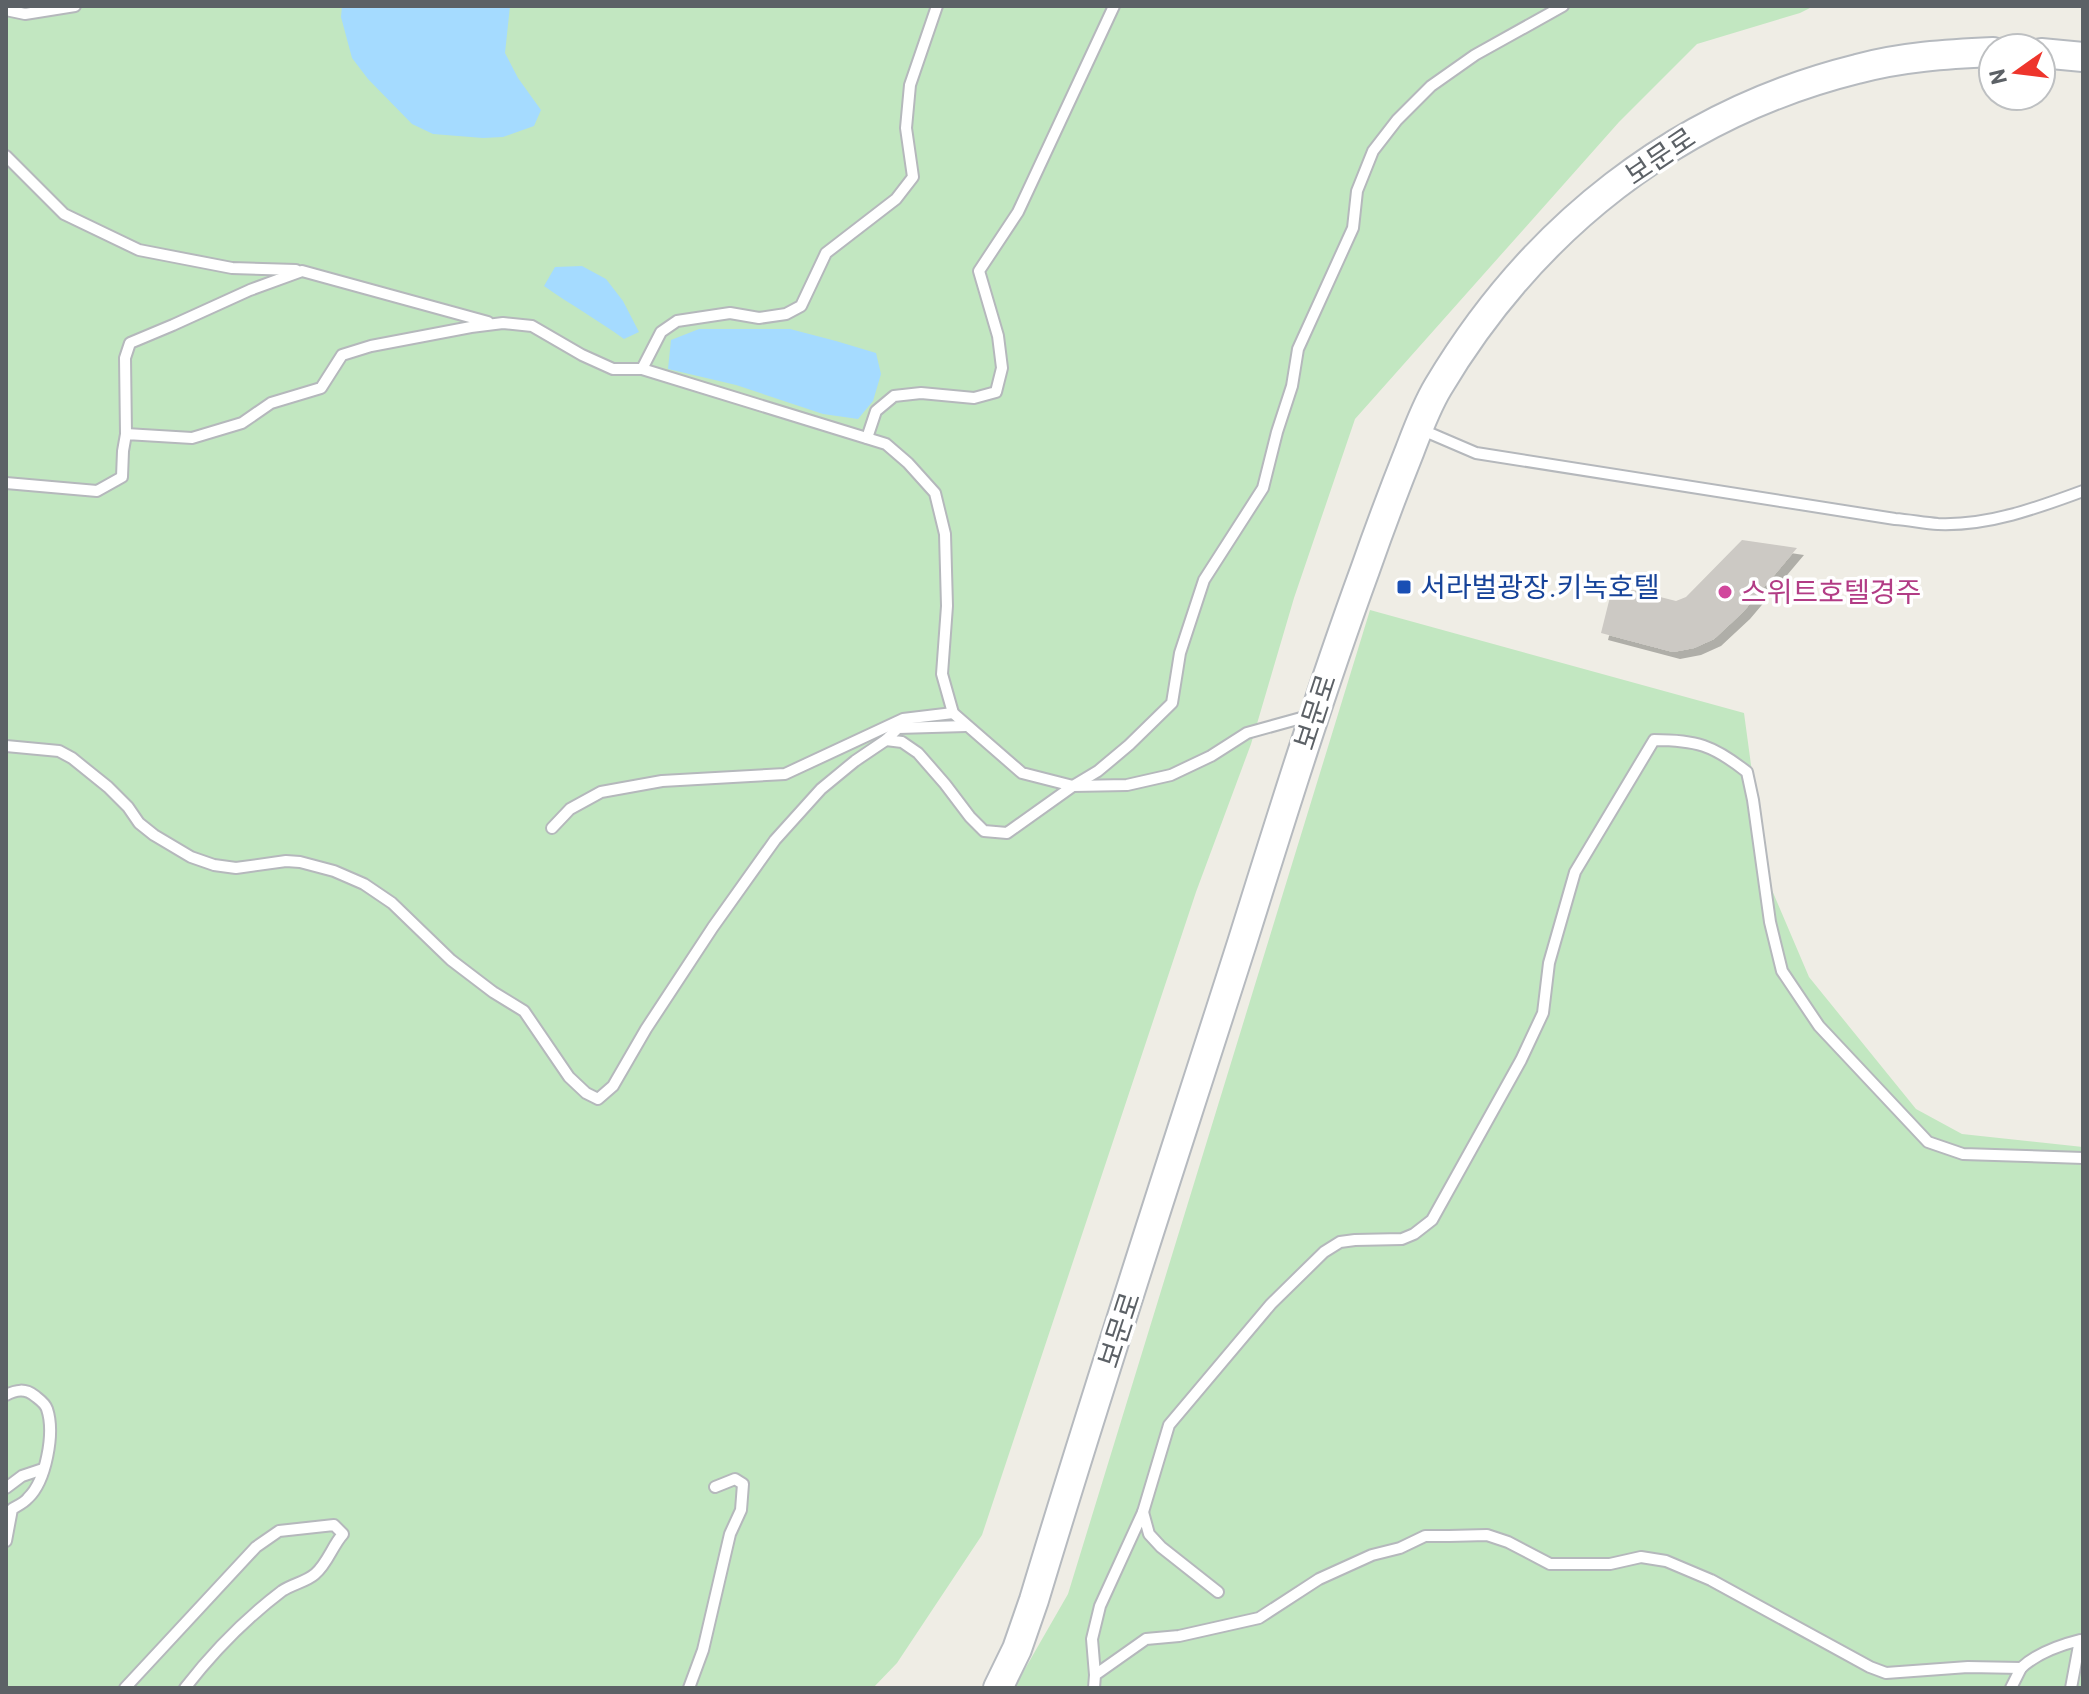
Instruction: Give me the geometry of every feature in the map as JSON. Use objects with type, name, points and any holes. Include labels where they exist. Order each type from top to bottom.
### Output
[{"type":"street","name":"보문로","points":[[998,1688],[1017,1649],[1034,1600],[1314,714],[1385,514],[1435,392],[1499,297],[1546,245],[1641,165],[1683,138],[1730,113],[1859,68],[1941,54],[1977,53]]},
{"type":"street","points":[[2057,55],[2083,57]]},
{"type":"lane","points":[[6,10],[25,14],[75,6]]},
{"type":"lane","points":[[642,369],[661,332],[677,321],[730,313],[759,318],[786,314],[801,306],[826,253],[896,199],[913,177],[906,128],[910,85],[937,6]]},
{"type":"lane","points":[[867,438],[876,411],[894,396],[921,393],[974,398],[996,392],[1002,368],[998,336],[979,271],[1018,212],[1114,6]]},
{"type":"lane","points":[[886,740],[902,742],[918,753],[984,831],[1007,833],[1098,771],[1172,703],[1180,653],[1204,580],[1263,488],[1292,386],[1298,349],[1353,228],[1357,191],[1373,151],[1397,120],[1431,86],[1475,55],[1563,6]]},
{"type":"lane","points":[[6,156],[64,214],[139,250],[232,268],[302,271],[494,324],[532,326],[613,369],[642,369],[886,444],[935,493],[945,534],[947,606],[942,674],[953,713],[1022,773],[1073,786],[1127,785],[1171,775],[1211,756],[1247,733],[1314,714]]},
{"type":"lane","points":[[6,483],[97,491],[122,477],[126,434],[125,358],[130,343],[250,290],[302,271]]},
{"type":"lane","points":[[126,434],[192,438],[242,423],[271,403],[321,388],[342,355],[371,346],[494,324]]},
{"type":"lane","points":[[1419,429],[1476,453],[1939,524],[1967,523],[2017,514],[2083,491]]},
{"type":"lane","points":[[552,828],[570,809],[601,792],[662,781],[785,774],[903,719],[953,713]]},
{"type":"lane","points":[[6,746],[59,751],[72,758],[108,787],[139,823],[191,857],[236,868],[300,862],[334,871],[364,884],[392,903],[451,960],[524,1011],[569,1077],[586,1093],[598,1099],[613,1086],[646,1029],[721,915],[775,840],[821,789],[898,728],[966,726]]},
{"type":"lane","points":[[1094,1688],[1092,1639],[1100,1606],[1143,1512],[1169,1425],[1271,1304],[1324,1252],[1340,1242],[1402,1239],[1432,1220],[1521,1060],[1543,1013],[1549,963],[1575,872],[1654,740],[1686,740],[1716,749],[1747,772],[1770,922],[1782,971],[1819,1026],[1928,1142],[1963,1154],[2083,1158]]},
{"type":"lane","points":[[6,1395],[17,1390],[30,1392],[46,1406],[51,1431],[47,1458],[35,1489],[27,1500],[12,1509],[6,1541]]},
{"type":"lane","points":[[6,1488],[22,1476],[43,1469]]},
{"type":"lane","points":[[689,1688],[703,1650],[730,1534],[741,1510],[743,1484],[735,1479],[715,1487]]},
{"type":"lane","points":[[1143,1512],[1149,1534],[1161,1547],[1218,1592]]},
{"type":"lane","points":[[125,1688],[256,1547],[279,1531],[334,1525],[343,1534],[314,1576],[286,1588],[256,1612],[209,1658],[185,1688]]},
{"type":"lane","points":[[1095,1675],[1146,1639],[1179,1636],[1259,1618],[1319,1579],[1372,1555],[1400,1548],[1425,1536],[1462,1535],[1487,1535],[1508,1542],[1550,1564],[1610,1564],[1641,1557],[1666,1561],[1711,1580],[1886,1673],[1968,1667],[2021,1668]]},
{"type":"lane","points":[[2011,1688],[2028,1661],[2069,1643],[2082,1641],[2071,1688]]},
{"type":"green space","points":[[6,6],[1814,6],[1697,44],[1619,122],[1355,419],[1294,598],[1251,744],[1196,892],[982,1535],[897,1663],[873,1688],[6,1688]]},
{"type":"green space","points":[[1370,610],[1744,713],[1766,876],[1809,977],[1916,1109],[1962,1134],[2083,1147],[2083,1688],[1014,1688],[1068,1594]]},
{"type":"water","points":[[342,6],[510,6],[505,53],[541,110],[534,126],[503,137],[483,138],[433,134],[412,124],[352,58],[341,17]]},
{"type":"water","points":[[582,266],[606,279],[623,301],[639,332],[624,339],[544,286],[555,267]]},
{"type":"water","points":[[699,329],[790,329],[876,353],[881,374],[873,401],[858,419],[823,414],[736,385],[668,369],[671,340]]},
{"type":"building","name":"스위트호텔경주","points":[[1742,540],[1797,548],[1743,612],[1714,639],[1694,648],[1673,652],[1601,633],[1613,585],[1676,601],[1686,597]]},
{"type":"place","name":"서라벌광장.키녹호텔","points":[[1404,587]]},
{"type":"place","name":"스위트호텔경주","points":[[1725,592]]}]
